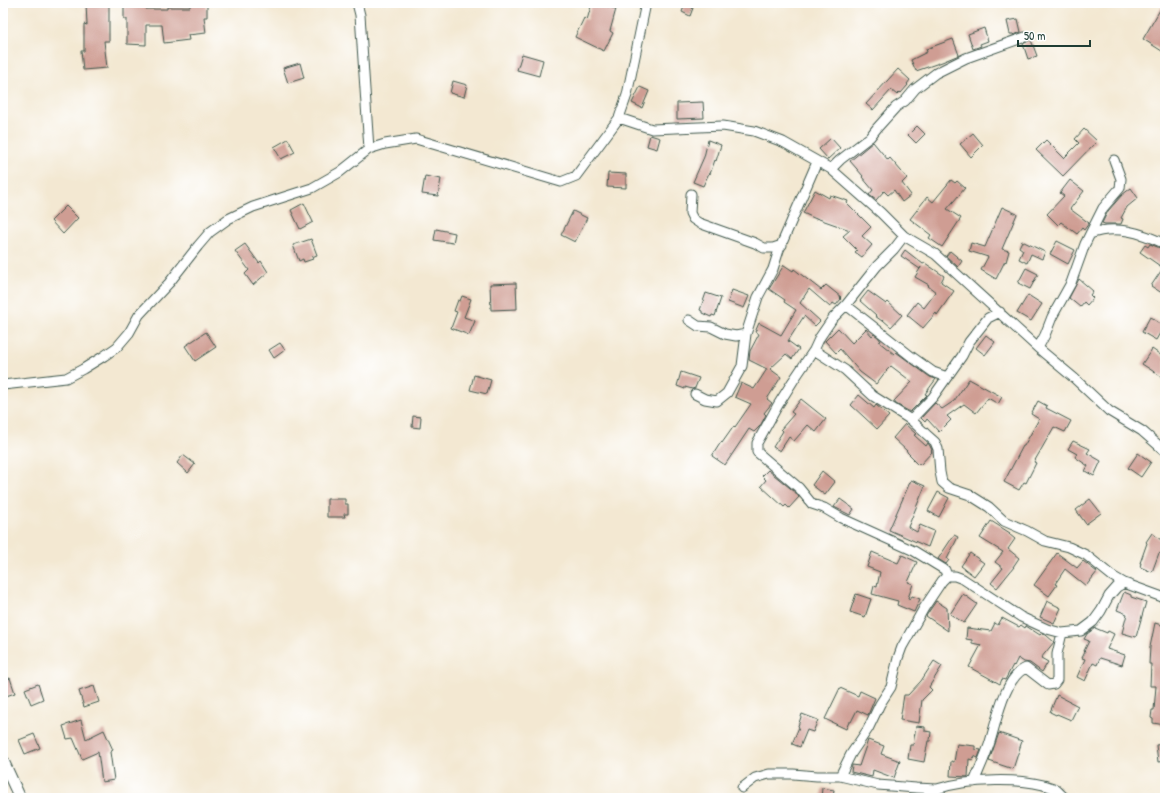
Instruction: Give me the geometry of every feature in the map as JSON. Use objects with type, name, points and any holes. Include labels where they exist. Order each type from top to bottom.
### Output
[{"type":"street","points":[[357,3],[360,15],[369,149]]},
{"type":"street","points":[[3,385],[66,378],[104,356],[117,347],[129,333],[139,315],[169,283],[210,232],[228,219],[253,207],[312,188],[340,172],[369,149],[385,144],[416,139],[561,182],[576,176],[619,118],[628,95],[646,3]]},
{"type":"street","points":[[831,169],[840,160],[870,137],[896,107],[905,101],[915,89],[936,73],[966,58],[1025,37]]},
{"type":"street","points":[[619,118],[652,129],[723,126],[754,131],[784,142],[831,169],[881,213],[904,236],[935,254],[1109,411],[1142,431],[1165,451]]},
{"type":"street","points":[[1038,348],[1045,336],[1052,317],[1071,283],[1085,244],[1103,208],[1120,188],[1121,179],[1114,160]]},
{"type":"street","points":[[695,394],[705,399],[717,401],[727,394],[742,366],[746,334],[758,297],[773,270],[817,162]]},
{"type":"street","points":[[690,194],[690,213],[693,219],[699,223],[755,243],[764,248],[773,248],[782,245]]},
{"type":"street","points":[[1090,234],[1101,230],[1133,232],[1165,244]]},
{"type":"street","points":[[904,236],[894,249],[877,266],[846,305],[833,318],[778,405],[757,443],[756,452],[799,488],[812,504],[824,508],[841,518],[914,551],[945,570],[947,576]]},
{"type":"street","points":[[846,305],[912,357],[934,372],[947,377]]},
{"type":"street","points":[[911,420],[933,398],[962,356],[969,342],[988,318],[1000,312]]},
{"type":"street","points":[[689,320],[698,326],[711,327],[725,334],[736,336],[746,334]]},
{"type":"street","points":[[814,350],[845,370],[873,396],[911,420],[936,442],[942,482],[949,488],[970,495],[989,507],[1004,521],[1045,541],[1069,547],[1086,555],[1112,576],[1124,583],[1165,598]]},
{"type":"street","points":[[840,776],[851,754],[868,728],[880,704],[891,687],[902,647],[924,608],[947,576],[955,576],[963,579],[1021,616],[1047,629],[1062,633],[1081,631],[1093,622],[1109,596],[1117,586],[1124,583]]},
{"type":"street","points":[[974,782],[989,744],[1007,689],[1015,677],[1026,668],[1048,685],[1054,684],[1057,680],[1057,654],[1062,633]]},
{"type":"street","points":[[3,761],[20,798]]},
{"type":"street","points":[[742,788],[755,778],[769,774],[793,774],[840,776],[878,785],[938,789],[949,785],[974,782],[1027,782],[1055,788],[1065,798]]},
{"type":"street","points":[[935,798],[938,789]]},
{"type":"building","points":[[86,3],[109,3],[109,41],[104,41],[107,68],[83,70],[81,51],[84,51],[84,24],[87,25]]},
{"type":"building","points":[[190,3],[207,3],[207,17],[204,17],[206,33],[188,35],[189,40],[164,43],[162,25],[146,25],[146,45],[127,44],[127,19],[124,19],[124,5],[146,5],[146,9],[167,9],[167,7],[190,7]]},
{"type":"building","points":[[592,3],[616,9],[610,31],[613,33],[604,51],[575,37],[584,18],[587,20]]},
{"type":"building","points":[[1165,3],[1165,53],[1143,39]]},
{"type":"building","points":[[685,4],[693,8],[690,16],[682,12]]},
{"type":"building","points":[[1018,19],[1021,32],[1014,35],[1010,34],[1007,21]]},
{"type":"building","points":[[984,28],[988,41],[973,49],[968,34]]},
{"type":"building","points":[[953,39],[959,55],[916,71],[911,60],[927,52],[926,49]]},
{"type":"building","points":[[1030,40],[1037,56],[1028,59],[1023,44]]},
{"type":"building","points":[[522,54],[543,60],[539,76],[517,70]]},
{"type":"building","points":[[300,63],[304,78],[288,83],[283,68]]},
{"type":"building","points":[[898,69],[910,80],[907,84],[908,85],[901,93],[900,92],[897,95],[891,90],[873,110],[866,104]]},
{"type":"building","points":[[453,81],[467,85],[464,97],[450,93]]},
{"type":"building","points":[[640,87],[649,91],[642,108],[632,103]]},
{"type":"building","points":[[703,102],[704,118],[677,119],[677,103]]},
{"type":"building","points":[[917,126],[925,134],[916,143],[908,135]]},
{"type":"building","points":[[1084,129],[1097,141],[1063,176],[1036,150],[1046,140],[1064,158],[1079,143],[1075,139]]},
{"type":"building","points":[[973,133],[983,145],[971,157],[960,144]]},
{"type":"building","points":[[650,135],[660,138],[657,149],[647,146]]},
{"type":"building","points":[[831,138],[840,148],[828,159],[819,149]]},
{"type":"building","points":[[288,139],[295,152],[281,159],[274,147]]},
{"type":"building","points":[[708,140],[721,145],[716,161],[715,160],[710,174],[709,173],[703,186],[693,182],[704,157]]},
{"type":"building","points":[[873,142],[888,160],[890,158],[907,178],[902,183],[911,195],[902,202],[894,190],[888,195],[884,191],[876,200],[869,195],[873,190],[850,161]]},
{"type":"building","points":[[608,173],[626,174],[626,188],[607,187]]},
{"type":"building","points":[[425,176],[441,179],[438,196],[422,194]]},
{"type":"building","points":[[951,180],[955,183],[957,181],[965,188],[947,209],[961,218],[942,247],[929,238],[931,235],[910,219],[927,197],[933,202]]},
{"type":"building","points":[[1070,180],[1084,191],[1070,209],[1089,223],[1084,230],[1082,228],[1077,234],[1061,222],[1058,225],[1047,214],[1064,196],[1060,193]]},
{"type":"building","points":[[1131,188],[1138,198],[1127,207],[1121,218],[1123,219],[1121,224],[1102,223],[1108,211],[1122,195]]},
{"type":"building","points":[[815,190],[829,198],[830,195],[848,201],[847,203],[871,227],[862,236],[872,245],[862,257],[855,252],[857,250],[843,236],[850,230],[816,219],[803,213]]},
{"type":"building","points":[[304,203],[313,222],[300,229],[291,210]]},
{"type":"building","points":[[66,206],[78,218],[63,234],[51,221]]},
{"type":"building","points":[[1002,207],[1017,214],[1002,249],[1009,251],[1006,262],[1005,261],[996,279],[981,270],[988,257],[969,251],[971,243],[985,247]]},
{"type":"building","points":[[573,211],[587,218],[575,242],[561,235]]},
{"type":"building","points":[[436,229],[455,233],[453,243],[434,240]]},
{"type":"building","points":[[311,239],[317,255],[312,257],[313,259],[304,262],[303,259],[299,261],[293,245]]},
{"type":"building","points":[[1022,241],[1045,252],[1042,259],[1031,254],[1027,263],[1019,259],[1023,250],[1019,247]]},
{"type":"building","points":[[1057,241],[1075,250],[1068,264],[1050,254]]},
{"type":"building","points":[[245,244],[259,263],[261,261],[268,272],[253,285],[245,274],[249,270],[235,251]]},
{"type":"building","points":[[1150,244],[1165,250],[1165,295],[1151,286],[1163,268],[1140,252],[1145,245],[1148,247]]},
{"type":"building","points":[[905,250],[923,264],[925,263],[944,276],[941,282],[954,291],[937,315],[936,313],[923,328],[907,315],[917,302],[924,308],[936,292],[928,286],[929,285],[915,277],[920,269],[901,256]]},
{"type":"building","points":[[950,251],[962,261],[958,267],[946,256]]},
{"type":"building","points":[[784,265],[793,271],[794,269],[821,290],[826,285],[841,297],[841,299],[836,305],[833,303],[830,307],[809,289],[800,303],[820,321],[815,326],[804,316],[788,341],[799,349],[792,359],[786,354],[770,369],[781,377],[767,399],[772,403],[764,413],[766,415],[760,426],[754,432],[749,429],[725,465],[712,456],[721,442],[722,443],[734,426],[735,427],[751,404],[735,397],[741,383],[754,389],[767,369],[749,360],[750,351],[759,334],[755,332],[759,323],[781,335],[796,310],[769,289]]},
{"type":"building","points":[[1026,268],[1038,274],[1030,289],[1018,283]]},
{"type":"building","points":[[1079,279],[1093,291],[1090,295],[1093,298],[1087,305],[1084,302],[1080,307],[1069,298]]},
{"type":"building","points":[[516,283],[517,309],[491,310],[490,284]]},
{"type":"building","points":[[732,290],[749,296],[744,308],[728,302]]},
{"type":"building","points":[[868,291],[886,304],[888,302],[902,315],[891,327],[883,320],[882,321],[875,316],[876,315],[860,301]]},
{"type":"building","points":[[706,293],[721,298],[715,316],[712,315],[711,317],[702,313],[700,310]]},
{"type":"building","points":[[1028,295],[1042,304],[1031,321],[1017,313]]},
{"type":"building","points":[[462,296],[471,299],[464,317],[475,321],[469,335],[451,328],[457,312],[454,311],[458,300],[460,301]]},
{"type":"building","points":[[1150,317],[1164,326],[1156,340],[1142,332]]},
{"type":"building","points":[[838,328],[852,343],[866,329],[872,336],[874,334],[878,337],[881,341],[879,342],[894,354],[896,352],[930,377],[936,379],[925,394],[927,395],[910,412],[896,404],[894,401],[912,382],[891,366],[876,384],[860,372],[840,349],[836,353],[825,341]]},
{"type":"building","points":[[206,332],[216,347],[195,361],[185,346]]},
{"type":"building","points":[[986,335],[995,342],[985,355],[976,348]]},
{"type":"building","points":[[280,343],[285,350],[274,358],[269,350]]},
{"type":"building","points":[[1152,349],[1165,358],[1165,372],[1162,377],[1142,364]]},
{"type":"building","points":[[681,372],[699,378],[695,388],[692,389],[685,387],[685,389],[677,386]]},
{"type":"building","points":[[474,375],[491,380],[487,394],[470,390]]},
{"type":"building","points":[[969,379],[1002,397],[998,404],[988,398],[976,413],[964,404],[947,416],[951,420],[939,432],[927,419],[925,422],[921,418],[935,403],[942,409],[954,401]]},
{"type":"building","points":[[859,395],[874,408],[876,405],[889,416],[877,429],[851,405]]},
{"type":"building","points":[[801,399],[826,419],[816,432],[808,425],[794,441],[789,437],[780,451],[773,447],[783,431],[781,429],[794,414],[791,412]]},
{"type":"building","points":[[1038,401],[1047,406],[1046,408],[1071,421],[1065,432],[1054,427],[1034,462],[1036,463],[1026,483],[1024,482],[1019,490],[1004,482],[1039,419],[1031,414]]},
{"type":"building","points":[[413,416],[421,417],[420,428],[412,427]]},
{"type":"building","points":[[905,424],[926,446],[928,443],[932,450],[932,452],[920,465],[913,460],[914,459],[907,451],[893,438]]},
{"type":"building","points":[[1073,441],[1090,449],[1087,453],[1101,461],[1094,476],[1085,471],[1088,466],[1075,457],[1077,454],[1068,449]]},
{"type":"building","points":[[1138,453],[1151,462],[1141,477],[1128,468]]},
{"type":"building","points":[[183,455],[195,464],[188,473],[177,463]]},
{"type":"building","points":[[768,470],[799,497],[789,508],[786,505],[784,507],[761,486],[766,480],[762,476]]},
{"type":"building","points":[[822,471],[835,482],[825,495],[812,485]]},
{"type":"building","points":[[911,480],[925,486],[908,527],[917,532],[920,525],[934,531],[928,547],[889,530]]},
{"type":"building","points":[[938,492],[949,498],[939,517],[928,511]]},
{"type":"building","points":[[327,499],[345,499],[345,504],[348,504],[348,514],[344,514],[345,517],[327,517]]},
{"type":"building","points":[[840,499],[854,509],[850,515],[834,507]]},
{"type":"building","points":[[1090,499],[1101,513],[1086,524],[1076,510]]},
{"type":"building","points":[[991,521],[1010,533],[1009,534],[1015,539],[1008,549],[1019,558],[1014,567],[997,588],[991,583],[1003,568],[995,562],[1003,552],[980,538]]},
{"type":"building","points":[[1152,533],[1165,543],[1165,557],[1159,553],[1152,572],[1140,567],[1140,563],[1147,543],[1146,542]]},
{"type":"building","points":[[954,535],[958,537],[946,564],[938,559]]},
{"type":"building","points":[[872,552],[898,563],[902,555],[917,562],[908,582],[913,584],[908,598],[910,599],[912,596],[920,599],[914,612],[897,605],[898,601],[872,594],[874,586],[877,587],[880,572],[867,567]]},
{"type":"building","points":[[970,553],[984,563],[974,576],[961,566]]},
{"type":"building","points":[[1057,553],[1077,568],[1083,561],[1097,572],[1086,586],[1065,569],[1055,584],[1057,585],[1049,596],[1034,585]]},
{"type":"building","points":[[1124,592],[1131,595],[1131,597],[1146,602],[1136,637],[1122,633],[1127,614],[1117,610]]},
{"type":"building","points":[[856,594],[871,599],[865,617],[850,612]]},
{"type":"building","points":[[963,594],[977,604],[964,623],[950,614]]},
{"type":"building","points":[[936,601],[947,608],[948,631],[926,616]]},
{"type":"building","points":[[1047,601],[1061,608],[1054,623],[1040,617]]},
{"type":"building","points":[[1002,618],[1019,627],[1021,625],[1025,628],[1026,626],[1040,635],[1042,633],[1054,642],[1041,658],[1048,662],[1042,672],[1030,663],[1024,662],[1018,658],[1005,680],[1002,679],[1000,684],[969,667],[981,645],[972,643],[972,640],[966,639],[967,628],[991,631],[995,623],[998,625]]},
{"type":"building","points":[[1155,623],[1165,626],[1165,725],[1153,723],[1153,719],[1151,718],[1152,710],[1154,710],[1156,686],[1150,686],[1151,664],[1149,664],[1150,647]]},
{"type":"building","points":[[1095,628],[1114,634],[1107,649],[1125,655],[1122,665],[1100,658],[1097,665],[1093,663],[1085,681],[1077,677],[1085,659],[1082,658],[1089,641],[1084,639],[1087,634]]},
{"type":"building","points":[[934,661],[942,666],[929,687],[932,690],[922,700],[919,723],[900,720],[904,695],[908,695],[921,681]]},
{"type":"building","points":[[10,678],[15,693],[3,697],[3,681]]},
{"type":"building","points":[[38,684],[43,699],[31,704],[25,689]]},
{"type":"building","points":[[94,686],[99,702],[84,707],[79,691]]},
{"type":"building","points":[[840,688],[858,696],[860,691],[875,698],[868,715],[857,710],[846,729],[825,719]]},
{"type":"building","points":[[1057,695],[1078,706],[1071,720],[1050,712]]},
{"type":"building","points":[[802,714],[818,720],[813,732],[807,730],[800,747],[792,744],[799,727]]},
{"type":"building","points":[[81,720],[86,739],[104,730],[113,750],[110,752],[114,780],[102,782],[98,752],[82,759],[73,738],[67,739],[63,726]]},
{"type":"building","points":[[916,726],[925,727],[925,731],[931,732],[924,762],[908,759],[910,745],[913,745]]},
{"type":"building","points":[[999,733],[1022,741],[1013,769],[989,761]]},
{"type":"building","points":[[34,734],[40,748],[25,754],[19,740]]},
{"type":"building","points":[[868,740],[884,746],[881,754],[900,761],[894,778],[873,770],[872,777],[851,772],[852,765],[859,766]]},
{"type":"building","points":[[957,744],[975,746],[975,749],[981,750],[978,758],[974,756],[973,760],[969,759],[968,777],[950,776],[951,761],[954,762]]},
{"type":"building","points":[[1165,744],[1165,761],[1158,762],[1156,745]]},
{"type":"building","points":[[822,788],[834,790],[833,798],[821,798]]}]
